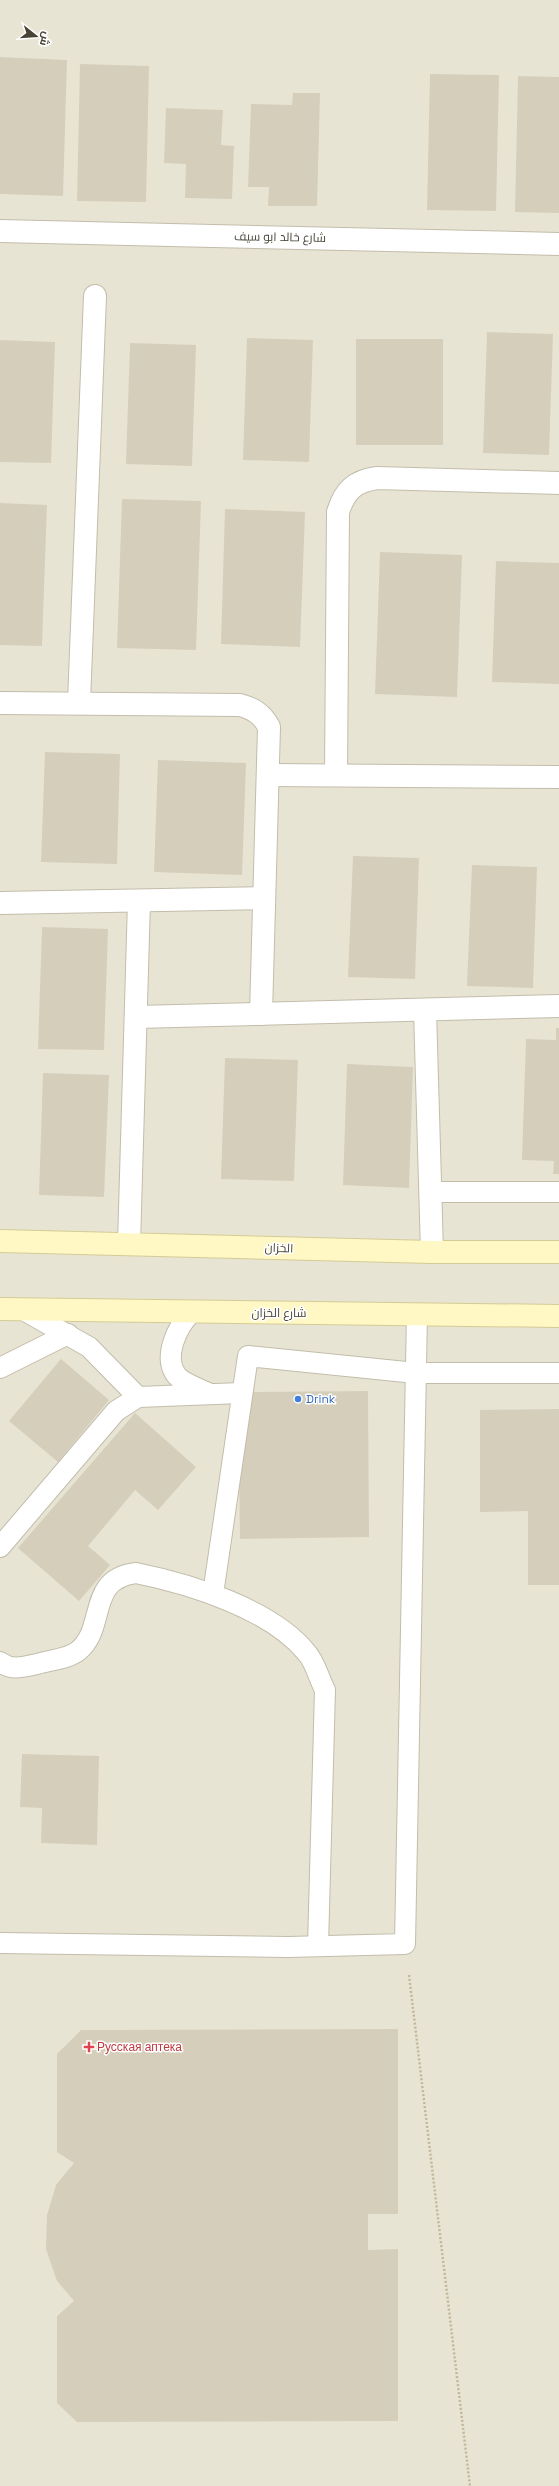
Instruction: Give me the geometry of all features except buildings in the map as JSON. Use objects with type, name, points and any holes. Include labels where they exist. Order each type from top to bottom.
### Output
[{"type":"main road","name":"الخزان","points":[[0,1241],[432,1252],[559,1252]]},
{"type":"main road","name":"شارع الخزان","points":[[0,1309],[25,1311],[559,1316]]},
{"type":"street","name":"شارع خالد ابو سيف","points":[[0,231],[559,244]]},
{"type":"street","points":[[79,702],[95,296]]},
{"type":"street","points":[[336,775],[338,512],[342,498],[351,487],[364,480],[377,478],[559,483]]},
{"type":"street","points":[[0,703],[79,702],[240,705],[251,708],[261,714],[270,727],[261,1014]]},
{"type":"street","points":[[268,775],[559,777]]},
{"type":"street","points":[[0,903],[264,898]]},
{"type":"street","points":[[129,1244],[139,901]]},
{"type":"street","points":[[136,1017],[559,1006]]},
{"type":"street","points":[[425,1010],[432,1252]]},
{"type":"lane","points":[[430,1192],[559,1192]]},
{"type":"lane","points":[[25,1311],[89,1347],[138,1397]]},
{"type":"lane","points":[[192,1312],[185,1319],[176,1335],[171,1353],[172,1368],[178,1378],[212,1394]]},
{"type":"lane","points":[[0,1943],[318,1946],[405,1944],[417,1314]]},
{"type":"lane","points":[[0,1368],[68,1334]]},
{"type":"lane","points":[[213,1594],[241,1393],[248,1356],[416,1373],[559,1373]]},
{"type":"lane","points":[[0,1547],[116,1411],[138,1397],[241,1393]]},
{"type":"lane","points":[[0,1662],[6,1666],[18,1669],[78,1651],[90,1633],[103,1595],[108,1586],[125,1574],[136,1573],[148,1575],[213,1594],[280,1628],[307,1652],[324,1690],[318,1946]]},
{"type":"path","points":[[405,1944],[470,2486]]},
{"type":"shaded area","points":[[0,0],[559,0],[559,2486],[0,2486]]},
{"type":"place","name":"Drink","points":[[298,1399]]},
{"type":"place","name":"Русская аптека","points":[[89,2047]]}]
